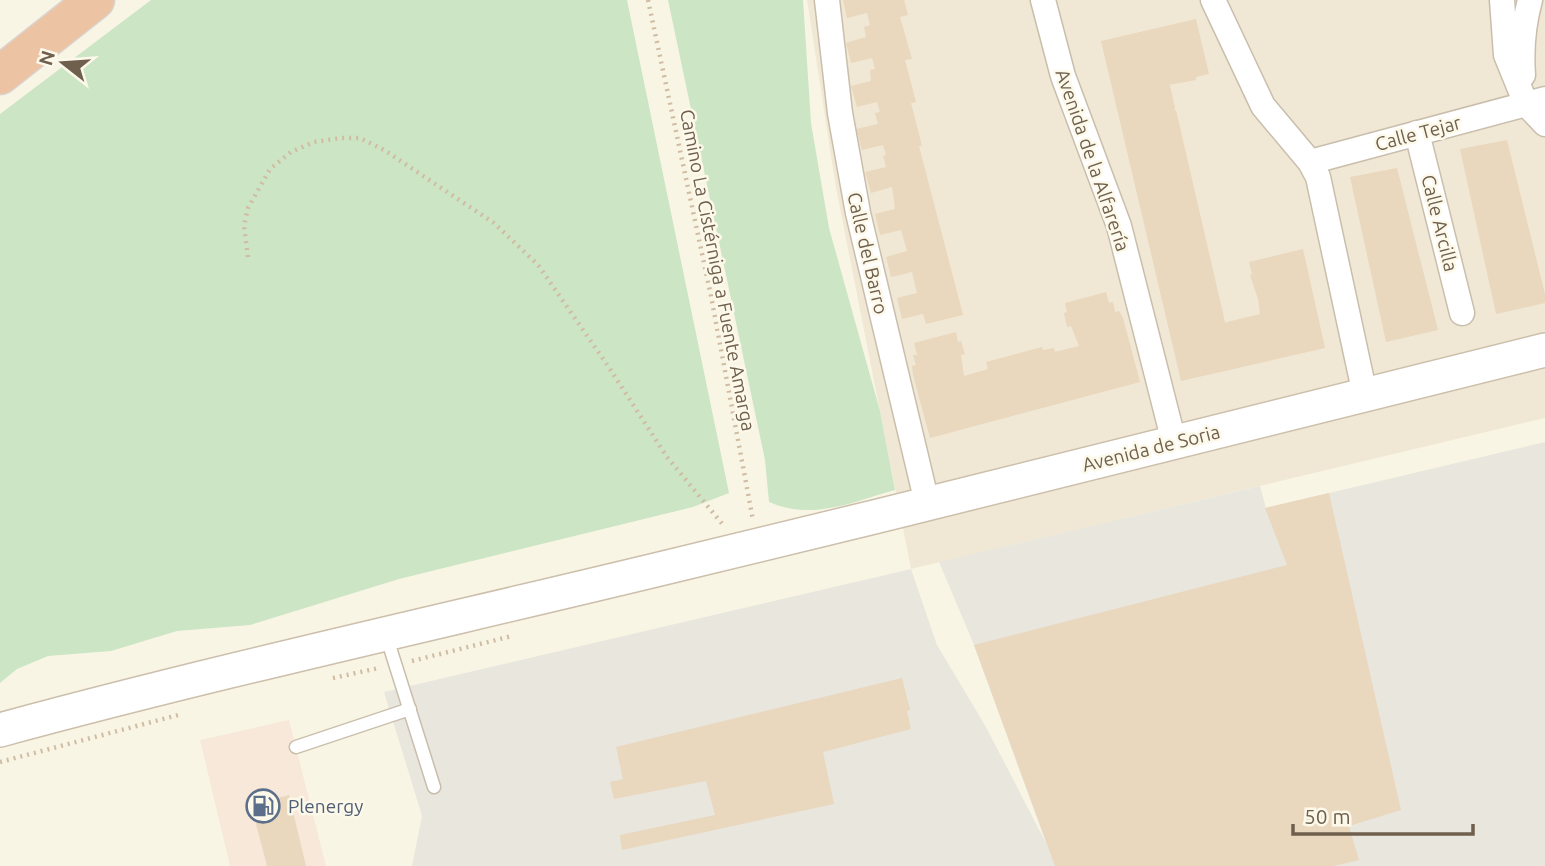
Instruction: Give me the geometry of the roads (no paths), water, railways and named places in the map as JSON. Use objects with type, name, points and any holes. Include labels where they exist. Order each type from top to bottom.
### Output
[{"type":"highway","points":[[0,75],[95,0]]},
{"type":"main road","name":"Avenida de Soria","points":[[0,730],[156,688],[749,548],[1545,350]]},
{"type":"street","name":"Calle del Barro","points":[[827,0],[840,113],[858,213],[927,503]]},
{"type":"street","name":"Avenida de la Alfarería","points":[[1043,0],[1063,76],[1119,226],[1174,442]]},
{"type":"street","points":[[1213,0],[1263,106],[1310,162],[1318,177],[1365,395]]},
{"type":"street","points":[[1502,0],[1506,55],[1535,102],[1545,124]]},
{"type":"street","points":[[1530,0],[1523,26],[1521,53],[1535,102]]},
{"type":"street","name":"Calle Tejar","points":[[1310,162],[1535,102]]},
{"type":"street","name":"Calle Arcilla","points":[[1417,133],[1462,313]]},
{"type":"lane","points":[[386,635],[434,787]]},
{"type":"lane","points":[[296,747],[410,709]]},
{"type":"place","name":"Plenergy","points":[[263,806]]}]
